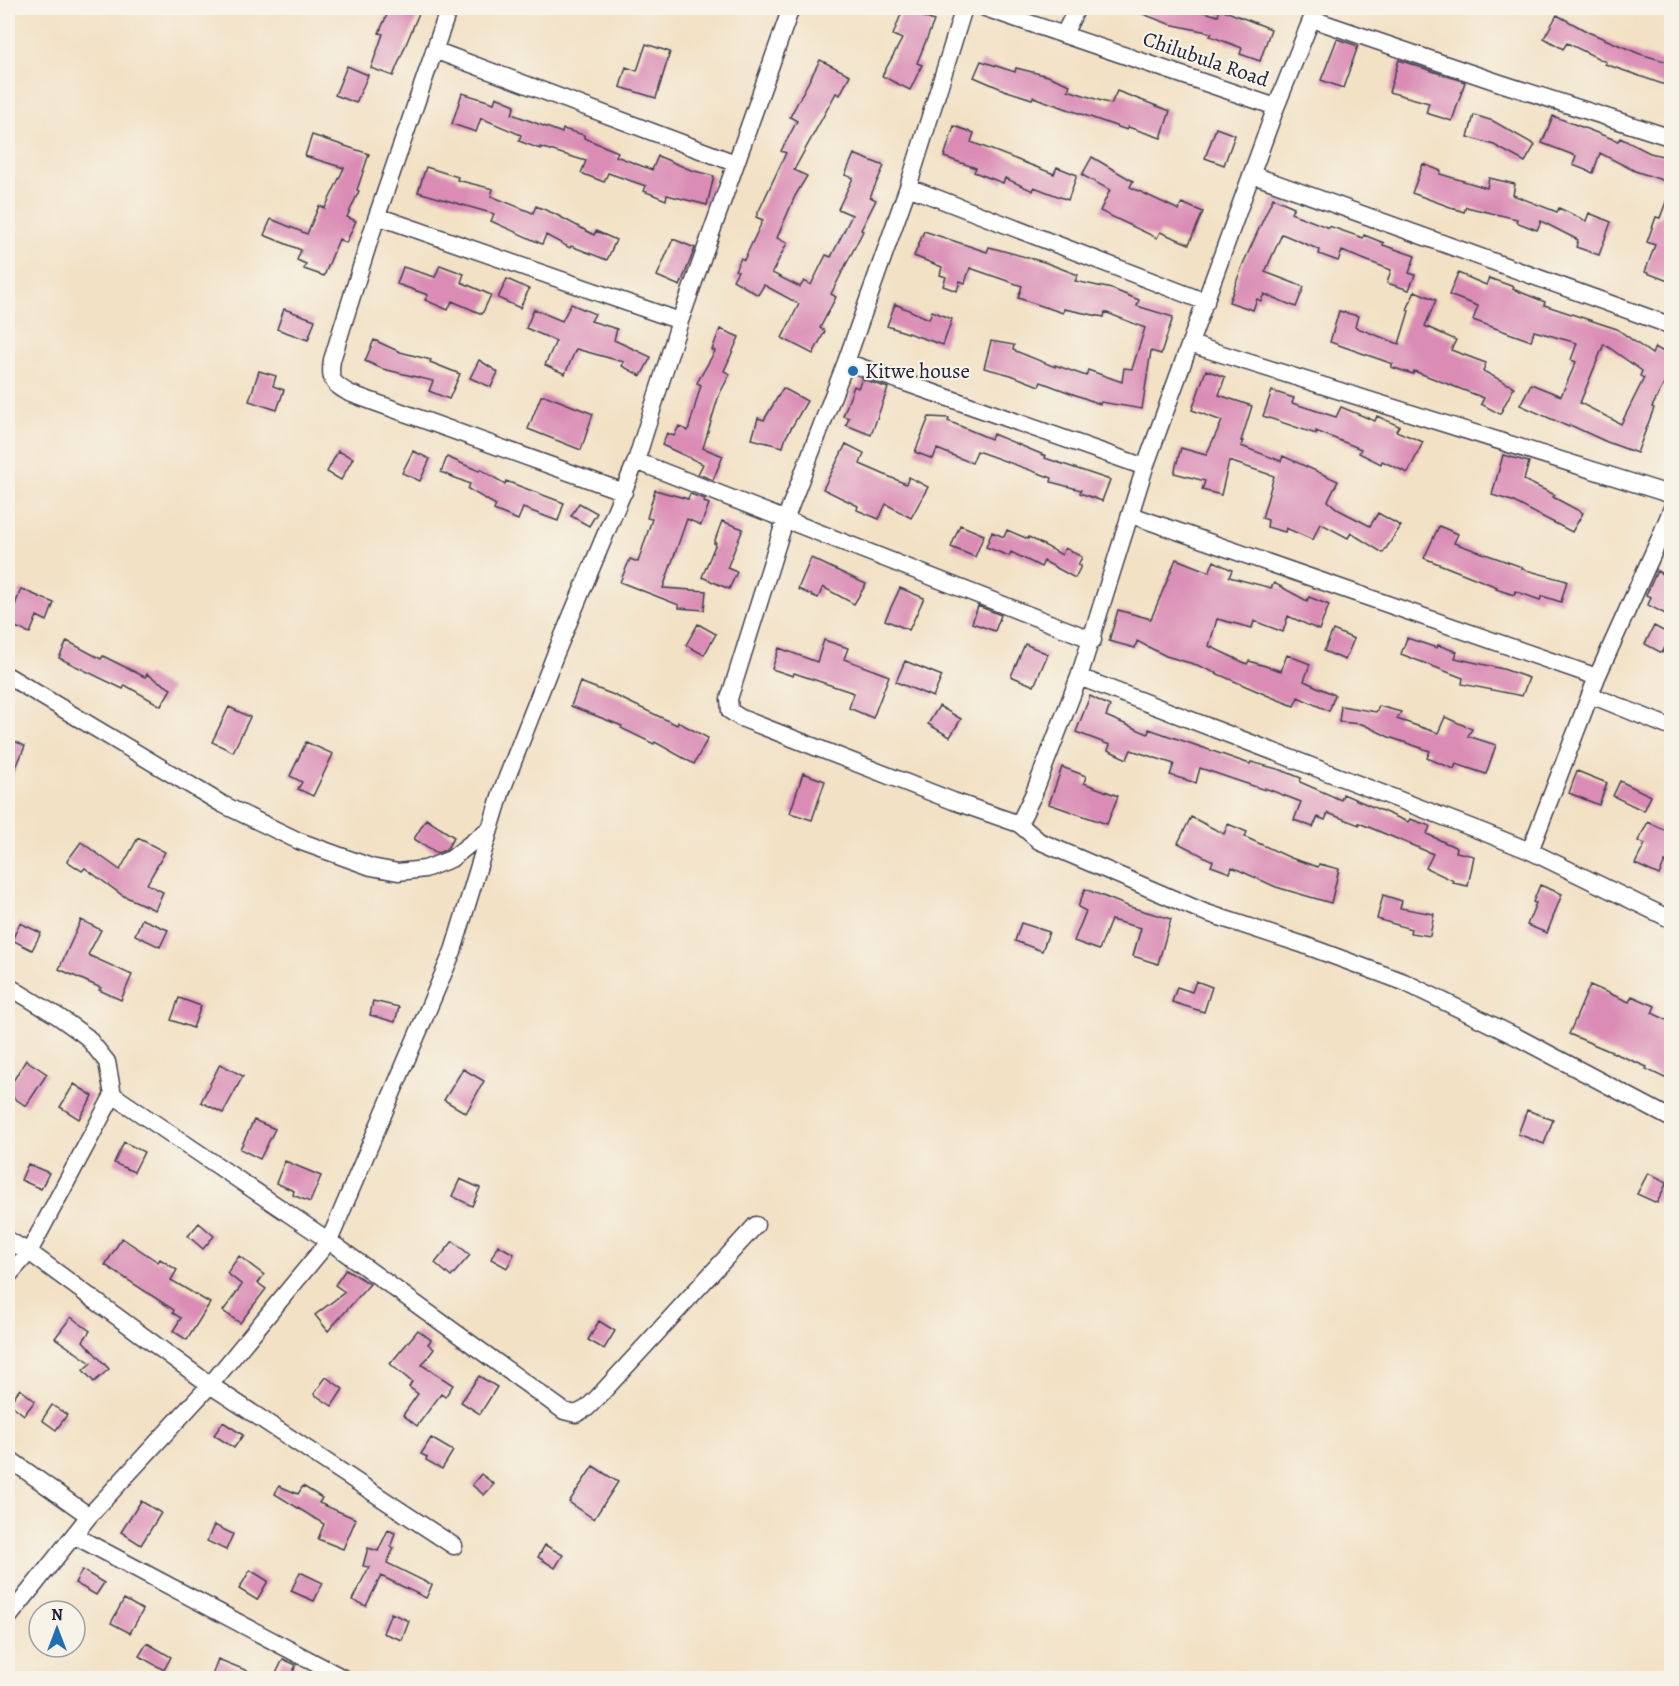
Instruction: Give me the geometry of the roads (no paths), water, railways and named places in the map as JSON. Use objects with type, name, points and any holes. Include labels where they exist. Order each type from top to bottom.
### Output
[{"type":"street","points":[[449,8],[377,216],[332,360],[330,375],[335,385],[349,393],[624,492]]},
{"type":"street","points":[[8,1618],[89,1516],[210,1385],[329,1241],[453,951],[489,829],[555,655],[636,461],[680,321],[791,8]]},
{"type":"street","points":[[964,8],[908,187],[846,363],[785,520],[733,681],[729,699],[730,711],[741,718],[953,801],[1019,824],[1039,841],[1204,912],[1304,945],[1404,982],[1517,1037],[1671,1119]]},
{"type":"street","name":"Chilubula Road","points":[[985,8],[1276,107]]},
{"type":"street","points":[[1065,34],[1077,8]]},
{"type":"street","points":[[1019,824],[1034,793],[1093,640],[1145,467],[1253,176],[1276,107],[1314,13],[1500,83],[1671,138]]},
{"type":"street","points":[[434,50],[735,163]]},
{"type":"street","points":[[1253,176],[1671,326]]},
{"type":"street","points":[[908,187],[1206,302]]},
{"type":"street","points":[[377,216],[680,321]]},
{"type":"street","points":[[1190,344],[1671,495]]},
{"type":"street","points":[[846,363],[1145,467]]},
{"type":"street","points":[[636,461],[1093,640]]},
{"type":"street","points":[[1530,851],[1597,677],[1665,543],[1671,508]]},
{"type":"street","points":[[1131,515],[1597,677]]},
{"type":"street","points":[[8,676],[222,804],[299,841],[371,867],[398,872],[426,869],[451,859],[489,829]]},
{"type":"street","points":[[1079,677],[1530,851],[1671,920]]},
{"type":"street","points":[[1591,695],[1671,728]]},
{"type":"street","points":[[8,986],[87,1037],[107,1062],[113,1095],[28,1252],[8,1276]]},
{"type":"street","points":[[113,1095],[329,1241],[564,1411],[576,1414],[587,1408],[598,1397],[756,1225]]},
{"type":"street","points":[[8,1240],[28,1252],[210,1385],[454,1546]]},
{"type":"street","points":[[8,1458],[89,1516]]},
{"type":"street","points":[[75,1536],[343,1678]]},
{"type":"place","name":"Kitwe house","points":[[853,371]]}]
